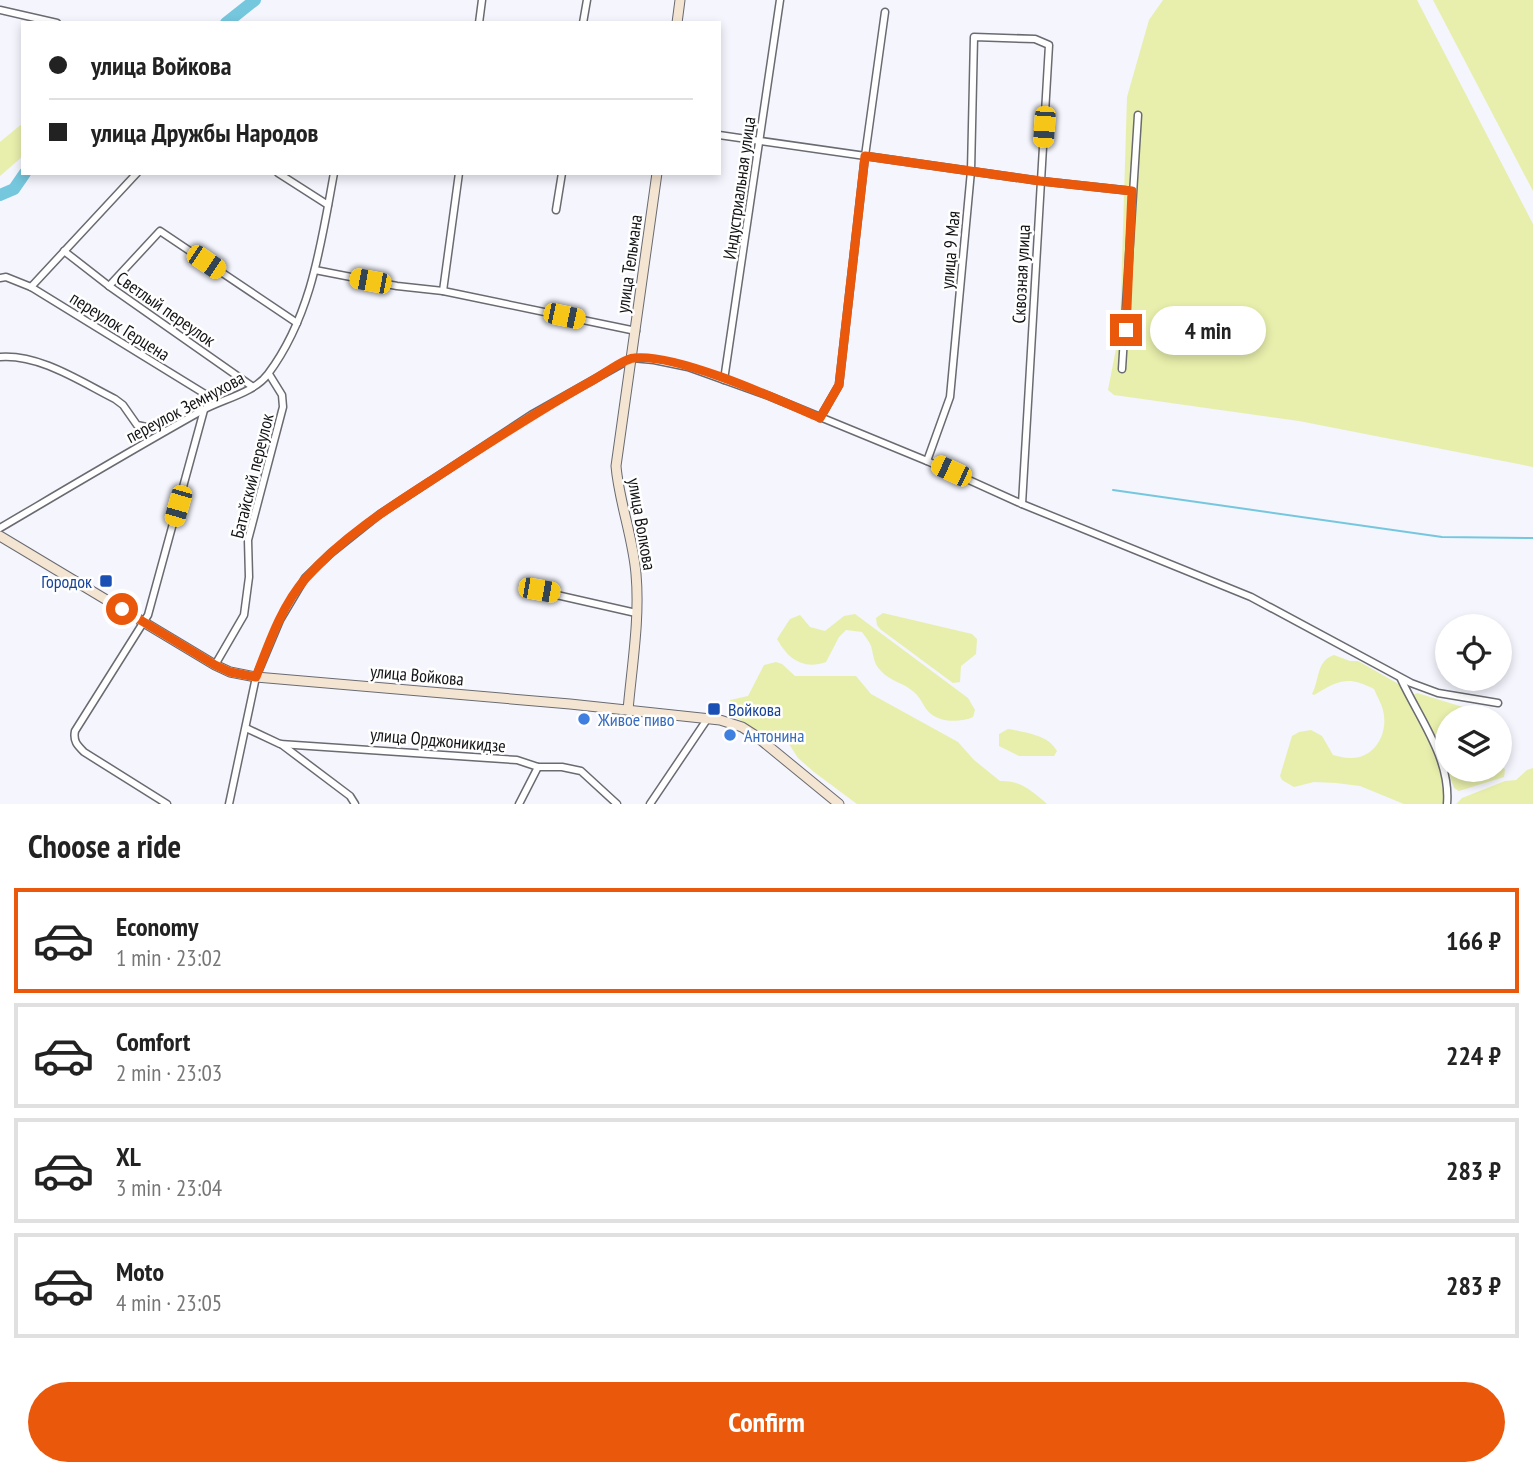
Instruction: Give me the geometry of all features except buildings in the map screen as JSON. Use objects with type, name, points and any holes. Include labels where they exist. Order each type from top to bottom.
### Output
[{"type":"street","points":[[479,21],[482,0]]},
{"type":"street","points":[[583,21],[587,0]]},
{"type":"street","points":[[677,21],[680,0]]},
{"type":"street","name":"Индустриальная улица","points":[[724,380],[780,0]]},
{"type":"street","points":[[0,9],[49,21]]},
{"type":"street","points":[[820,418],[839,385],[865,156],[885,12]]},
{"type":"street","name":"улица 9 Мая","points":[[928,461],[950,397],[971,171],[974,37],[1035,38],[1049,45]]},
{"type":"street","name":"Сквозная улица","points":[[1021,505],[1049,45]]},
{"type":"street","points":[[1122,369],[1138,115]]},
{"type":"street","points":[[721,135],[1040,181],[1132,191]]},
{"type":"street","points":[[31,287],[135,175]]},
{"type":"street","points":[[281,175],[328,205]]},
{"type":"street","name":"переулок Земнухова","points":[[0,528],[165,431],[218,402],[253,387],[269,374],[298,323],[308,298],[334,175]]},
{"type":"street","points":[[443,291],[459,175]]},
{"type":"street","points":[[556,210],[562,175]]},
{"type":"street","name":"улица Тельмана","points":[[632,358],[657,175]]},
{"type":"street","points":[[109,286],[160,231],[298,323]]},
{"type":"street","name":"Светлый переулок","points":[[64,251],[109,286],[253,387]]},
{"type":"street","points":[[315,271],[397,286],[443,291],[636,331]]},
{"type":"street","name":"переулок Герцена","points":[[3,278],[31,287],[218,402]]},
{"type":"street","points":[[0,357],[22,358],[61,372],[115,399],[137,425],[165,431]]},
{"type":"street","points":[[229,804],[256,677],[279,620],[295,592],[330,554],[380,514],[531,415],[632,358],[679,365],[724,380],[928,461],[1021,505],[1251,597],[1401,679],[1438,693],[1498,703]]},
{"type":"street","name":"улица Волкова","points":[[628,710],[636,613],[636,574],[615,466],[632,358]]},
{"type":"street","name":"Батайский переулок","points":[[215,665],[244,615],[248,584],[248,540],[283,407],[282,395],[269,374]]},
{"type":"street","points":[[167,804],[84,752],[76,744],[74,737],[75,731],[144,624],[204,410]]},
{"type":"street","name":"улица Войкова","points":[[0,536],[144,624],[230,672],[256,677],[726,721],[756,736],[839,804]]},
{"type":"street","points":[[539,590],[636,613]]},
{"type":"street","points":[[1401,679],[1439,755],[1446,780],[1447,804]]},
{"type":"street","points":[[650,804],[708,718]]},
{"type":"street","name":"улица Орджоникидзе","points":[[246,728],[280,744],[517,760],[538,767],[562,767],[581,771],[617,804]]},
{"type":"street","points":[[280,744],[350,796],[355,804]]},
{"type":"street","points":[[519,804],[538,767]]},
{"type":"green space","points":[[1163,0],[1417,0],[1533,224],[1533,467],[1299,421],[1114,395],[1108,390],[1120,328],[1127,97],[1149,20]]},
{"type":"green space","points":[[1433,0],[1533,0],[1533,191]]},
{"type":"green space","points":[[21,125],[21,158],[0,176],[0,142]]},
{"type":"green space","points":[[883,613],[972,634],[977,639],[976,654],[961,666],[960,682],[953,683],[880,629],[876,618]]},
{"type":"green space","points":[[855,614],[968,698],[975,710],[973,717],[949,721],[931,714],[914,692],[878,668],[870,644],[862,632],[846,630],[839,637],[826,662],[810,665],[791,657],[777,639],[790,619],[800,615],[810,627],[825,631],[844,616]]},
{"type":"green space","points":[[1334,655],[1358,661],[1402,686],[1435,752],[1435,782],[1442,782],[1444,804],[1404,804],[1360,786],[1314,782],[1294,787],[1282,780],[1280,776],[1292,736],[1299,732],[1311,730],[1322,736],[1333,755],[1348,758],[1367,754],[1382,736],[1383,710],[1374,689],[1349,681],[1312,694],[1321,666]]},
{"type":"green space","points":[[776,662],[795,676],[856,676],[871,694],[958,742],[974,760],[1000,781],[1020,784],[1047,804],[857,804],[798,758],[789,744],[793,738],[789,735],[784,741],[775,741],[730,714],[730,700],[748,696],[764,665]]},
{"type":"green space","points":[[1417,693],[1456,705],[1435,705],[1435,742],[1424,722],[1413,695]]},
{"type":"green space","points":[[1008,729],[1042,738],[1057,751],[1054,756],[1019,756],[999,746],[999,734]]},
{"type":"green space","points":[[1533,768],[1533,804],[1456,804],[1462,798],[1502,782],[1512,782]]},
{"type":"green space","points":[[1452,782],[1488,782],[1459,791],[1454,788]]},
{"type":"waterway","points":[[229,21],[255,0]]},
{"type":"waterway","points":[[0,195],[14,189],[24,175]]},
{"type":"waterway","points":[[1113,490],[1442,537],[1533,538]]},
{"type":"place","name":"Городок","points":[[106,581]]},
{"type":"place","name":"Войкова","points":[[714,709]]},
{"type":"place","name":"Живое пиво","points":[[584,719]]},
{"type":"place","name":"Антонина","points":[[730,735]]},
{"type":"route","points":[[122,609],[215,665],[230,672],[256,677],[279,620],[295,592],[305,578],[330,554],[380,514],[531,415],[632,358],[688,367],[769,396],[820,418],[839,385],[865,156],[1132,191],[1126,330]]}]
